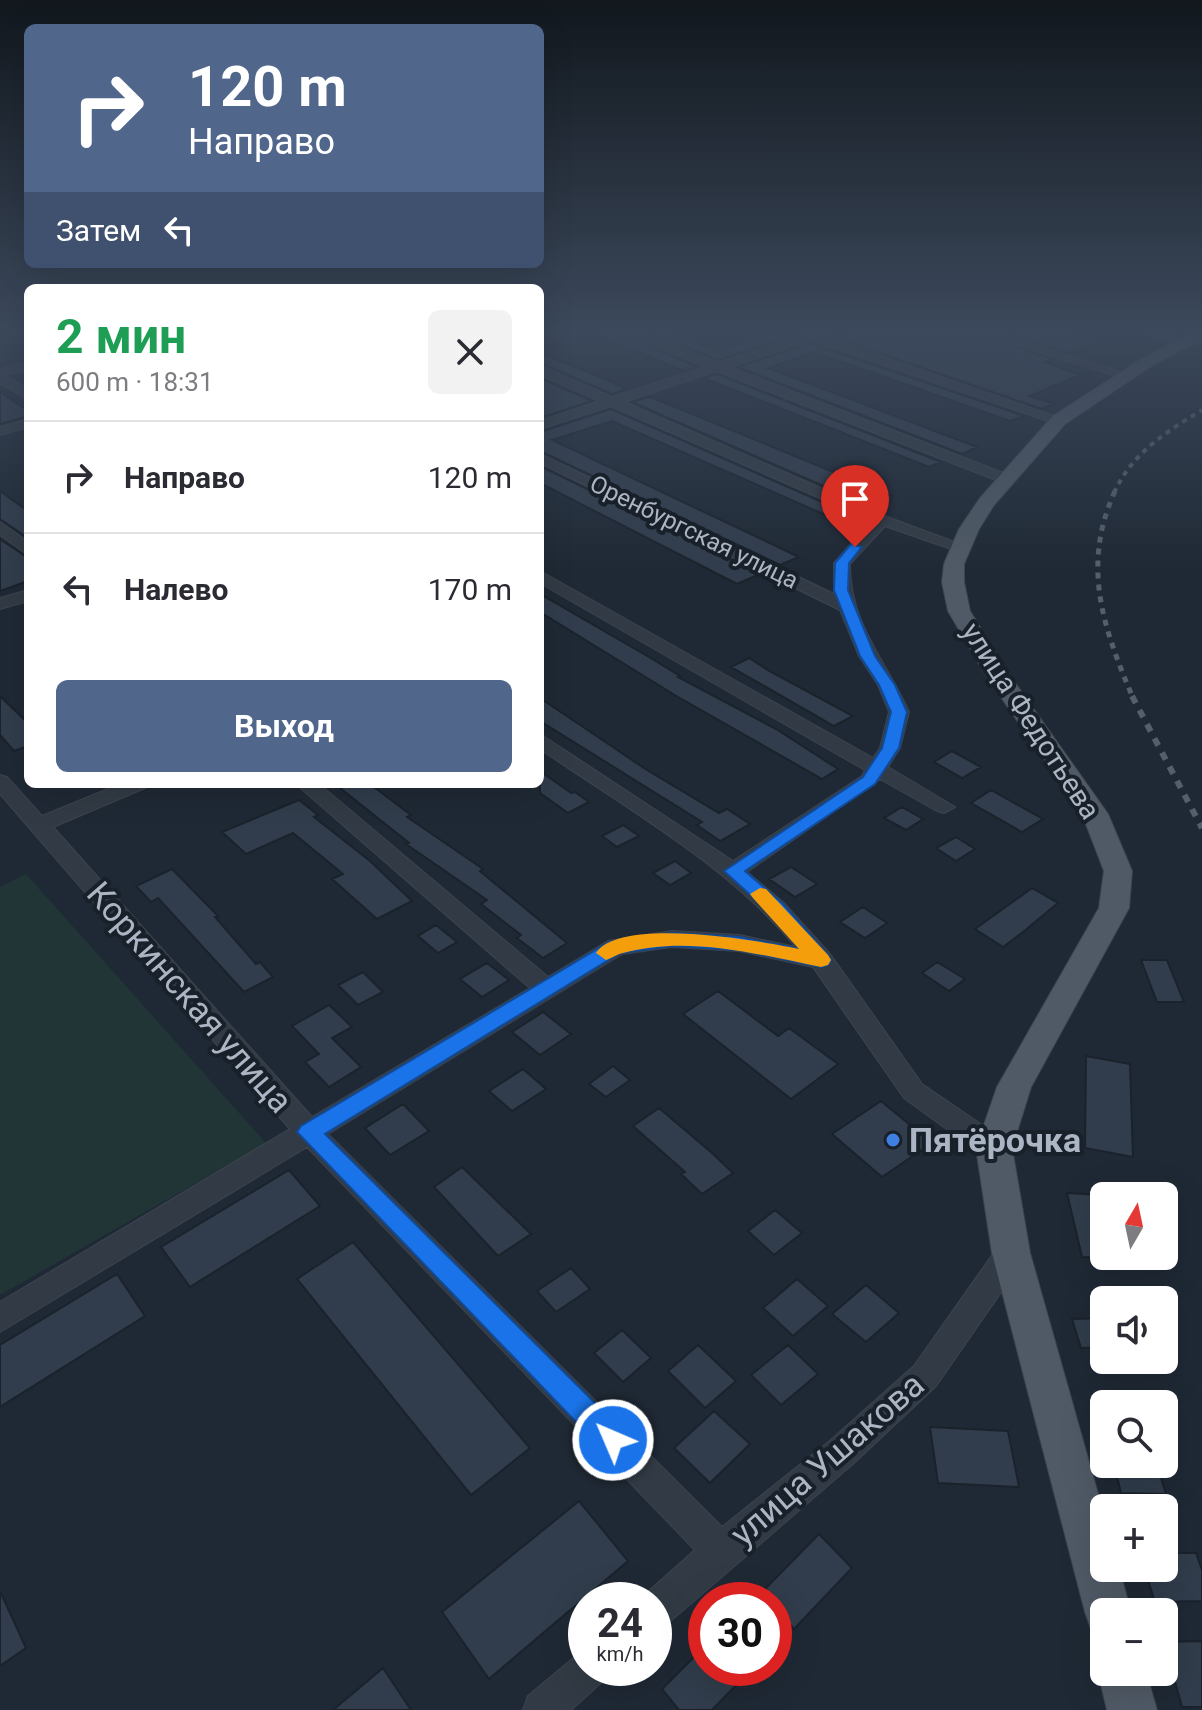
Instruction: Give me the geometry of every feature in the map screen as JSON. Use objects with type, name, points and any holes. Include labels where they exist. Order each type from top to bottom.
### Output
[{"type":"main road","name":"улица Федотьева","points":[[1074,410],[1059,420],[987,502],[960,547],[954,564],[953,582],[959,611],[997,674],[1095,814],[1118,871],[1114,908],[1014,1087],[994,1148],[1011,1253],[1104,1598]]},
{"type":"main road","points":[[1126,1686],[1132,1710]]},
{"type":"street","points":[[544,424],[584,410]]},
{"type":"street","points":[[634,410],[882,520],[960,547]]},
{"type":"street","points":[[829,410],[1006,479]]},
{"type":"street","points":[[1028,410],[1059,420]]},
{"type":"street","points":[[0,431],[24,424]]},
{"type":"street","name":"Оренбургская улица","points":[[544,460],[847,607]]},
{"type":"street","points":[[733,871],[869,780],[890,748],[899,712],[887,685],[868,656],[841,590],[842,563],[882,520]]},
{"type":"street","points":[[0,527],[24,547]]},
{"type":"street","points":[[544,578],[944,807]]},
{"type":"street","points":[[0,604],[24,596]]},
{"type":"street","points":[[544,743],[733,871],[776,908],[821,960],[913,1091],[994,1148]]},
{"type":"street","name":"Коркинская улица","points":[[0,781],[309,1132],[721,1551]]},
{"type":"street","points":[[39,825],[128,788]]},
{"type":"street","points":[[311,788],[547,989]]},
{"type":"street","points":[[0,1318],[616,947],[672,939],[739,943],[821,960]]},
{"type":"street","name":"улица Ушакова","points":[[672,1595],[843,1451],[925,1376],[1011,1253]]},
{"type":"street","points":[[542,1710],[569,1686]]},
{"type":"shaded area","points":[[26,874],[266,1143],[0,1295],[0,887]]},
{"type":"building","points":[[0,410],[24,410],[24,417],[0,424]]},
{"type":"building","points":[[544,410],[565,410],[544,417]]},
{"type":"building","points":[[613,410],[849,514],[837,520],[612,421],[552,440],[799,557],[780,565],[544,453],[544,431]]},
{"type":"building","points":[[650,410],[682,410],[892,496],[869,506]]},
{"type":"building","points":[[784,410],[808,410],[941,462],[929,467]]},
{"type":"building","points":[[848,410],[879,410],[977,447],[962,454]]},
{"type":"building","points":[[978,410],[1006,410],[1024,416],[1010,421]]},
{"type":"building","points":[[544,468],[760,574],[737,584],[544,485]]},
{"type":"building","points":[[0,491],[24,508],[24,535],[0,519]]},
{"type":"building","points":[[0,539],[24,555],[24,582],[0,591]]},
{"type":"building","points":[[544,596],[678,677],[776,729],[838,769],[822,779],[678,697],[544,614]]},
{"type":"building","points":[[749,658],[853,716],[834,726],[731,667]]},
{"type":"building","points":[[0,696],[24,719],[24,747],[14,751],[0,735]]},
{"type":"building","points":[[544,701],[647,770],[719,813],[727,809],[750,824],[720,841],[697,825],[702,822],[544,723]]},
{"type":"building","points":[[952,751],[981,767],[962,778],[934,762]]},
{"type":"building","points":[[544,774],[589,802],[568,813],[540,793],[540,788],[544,788]]},
{"type":"building","points":[[340,788],[375,788],[411,815],[407,817],[483,869],[480,871],[567,943],[543,958],[517,938],[521,935],[481,904],[487,900],[406,844],[409,843]]},
{"type":"building","points":[[991,790],[1043,819],[1022,832],[971,803]]},
{"type":"building","points":[[299,800],[318,815],[314,817],[370,861],[412,901],[377,919],[332,879],[343,874],[293,833],[246,854],[222,832]]},
{"type":"building","points":[[902,807],[923,819],[906,830],[884,818]]},
{"type":"building","points":[[623,825],[639,836],[617,847],[602,836]]},
{"type":"building","points":[[956,837],[975,849],[956,861],[936,848]]},
{"type":"building","points":[[675,861],[691,873],[670,885],[653,873]]},
{"type":"building","points":[[791,867],[817,884],[795,897],[769,879]]},
{"type":"building","points":[[172,869],[218,916],[215,917],[256,964],[260,962],[273,977],[244,992],[158,898],[151,902],[136,886]]},
{"type":"building","points":[[1032,888],[1058,903],[1003,947],[975,929]]},
{"type":"building","points":[[863,907],[887,923],[865,938],[840,922]]},
{"type":"building","points":[[436,925],[457,942],[438,953],[418,936]]},
{"type":"building","points":[[1141,960],[1167,960],[1184,1002],[1157,1002]]},
{"type":"building","points":[[937,962],[965,979],[949,991],[922,973]]},
{"type":"building","points":[[487,963],[509,980],[482,997],[460,979]]},
{"type":"building","points":[[363,972],[383,992],[358,1005],[338,985]]},
{"type":"building","points":[[718,991],[778,1036],[789,1028],[838,1064],[791,1099],[683,1014]]},
{"type":"building","points":[[329,1005],[352,1027],[332,1038],[361,1067],[329,1087],[305,1062],[319,1054],[292,1026]]},
{"type":"building","points":[[543,1012],[571,1034],[540,1055],[512,1032]]},
{"type":"building","points":[[1086,1056],[1130,1064],[1133,1157],[1085,1148]]},
{"type":"building","points":[[613,1066],[630,1080],[606,1097],[589,1084]]},
{"type":"building","points":[[523,1069],[546,1089],[512,1111],[489,1091]]},
{"type":"building","points":[[881,1101],[932,1143],[882,1177],[832,1134]]},
{"type":"building","points":[[403,1104],[429,1131],[390,1155],[365,1128]]},
{"type":"building","points":[[659,1108],[733,1173],[702,1194],[681,1174],[685,1172],[633,1126]]},
{"type":"building","points":[[462,1167],[531,1234],[498,1256],[434,1187]]},
{"type":"building","points":[[289,1170],[320,1206],[190,1287],[161,1247]]},
{"type":"building","points":[[1067,1193],[1090,1194],[1090,1257],[1082,1257]]},
{"type":"building","points":[[775,1210],[802,1233],[774,1255],[748,1231]]},
{"type":"building","points":[[353,1242],[530,1448],[471,1495],[297,1279]]},
{"type":"building","points":[[571,1268],[590,1289],[556,1312],[537,1291]]},
{"type":"building","points":[[117,1274],[145,1316],[0,1407],[0,1345]]},
{"type":"building","points":[[797,1279],[828,1306],[793,1336],[763,1308]]},
{"type":"building","points":[[866,1285],[899,1313],[866,1342],[832,1314]]},
{"type":"building","points":[[1090,1318],[1090,1348],[1081,1348],[1072,1319]]},
{"type":"building","points":[[622,1330],[651,1358],[623,1382],[594,1353]]},
{"type":"building","points":[[698,1345],[736,1381],[705,1408],[668,1371]]},
{"type":"building","points":[[788,1345],[818,1374],[781,1405],[751,1375]]},
{"type":"building","points":[[714,1411],[750,1444],[710,1483],[674,1448]]},
{"type":"building","points":[[930,1427],[1008,1431],[1019,1487],[938,1483]]},
{"type":"building","points":[[1117,1478],[1161,1478],[1166,1494],[1121,1493]]},
{"type":"building","points":[[579,1501],[628,1561],[603,1582],[568,1582],[568,1612],[489,1679],[442,1612]]},
{"type":"building","points":[[819,1534],[852,1568],[794,1629],[792,1582],[772,1582]]},
{"type":"building","points":[[1178,1553],[1196,1553],[1202,1570],[1202,1601],[1154,1598],[1149,1582],[1178,1582]]},
{"type":"building","points":[[0,1591],[26,1648],[0,1666]]},
{"type":"building","points":[[1202,1641],[1202,1707],[1182,1707],[1176,1686],[1178,1642]]},
{"type":"building","points":[[688,1663],[688,1686],[735,1686],[712,1710],[679,1710],[662,1689],[672,1686],[672,1679]]},
{"type":"building","points":[[383,1668],[411,1710],[333,1710]]},
{"type":"railway","points":[[1115,491],[1140,455],[1163,435],[1202,410]]},
{"type":"railway","points":[[1115,491],[1099,545],[1100,596],[1113,646],[1133,698]]},
{"type":"railway","points":[[1133,698],[1202,828]]},
{"type":"slow traffic","points":[[606,953],[616,947],[672,939],[739,943],[821,960],[760,894]]},
{"type":"place","name":"Пятёрочка","points":[[893,1140]]},
{"type":"route","points":[[613,1440],[309,1132],[616,947],[672,939],[739,943],[821,960],[776,908],[733,871],[869,780],[890,748],[899,712],[887,685],[868,656],[841,590],[842,563],[855,547]]}]
